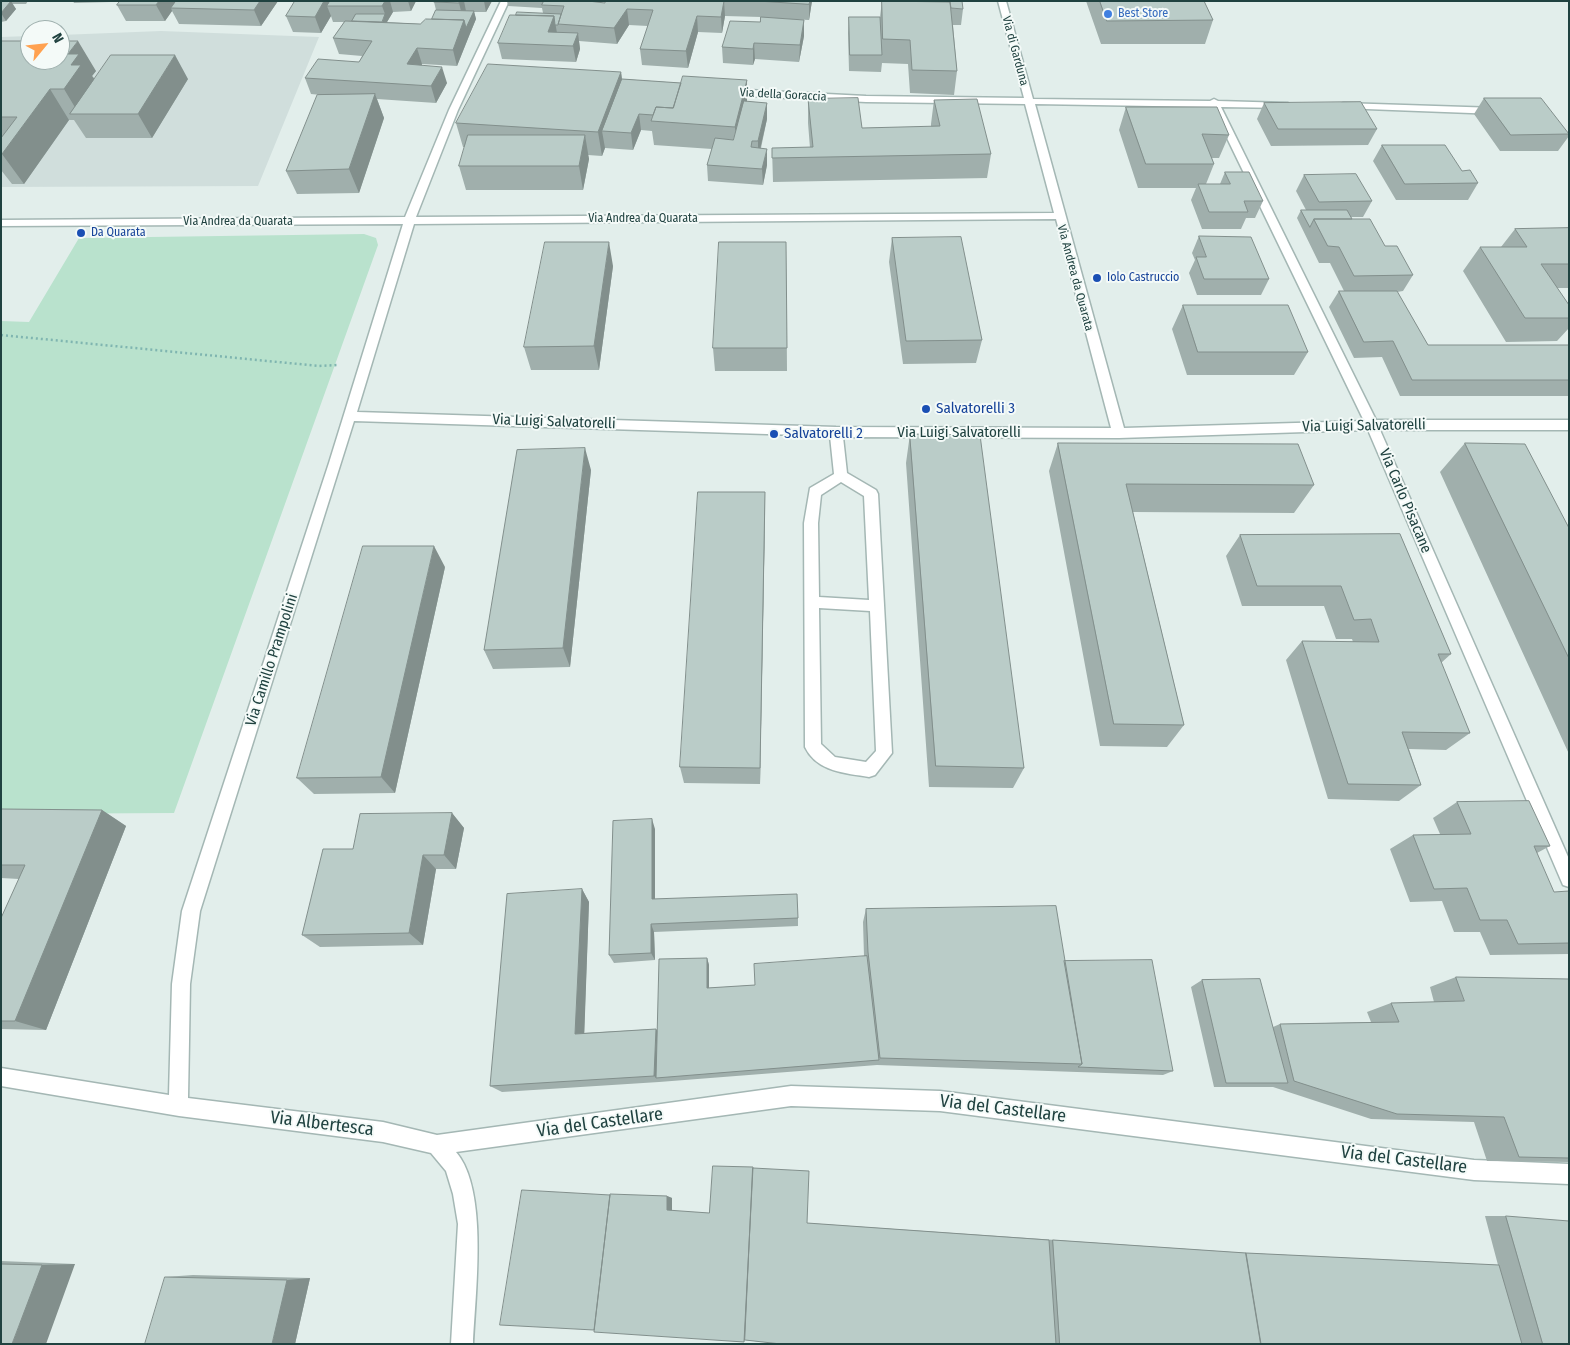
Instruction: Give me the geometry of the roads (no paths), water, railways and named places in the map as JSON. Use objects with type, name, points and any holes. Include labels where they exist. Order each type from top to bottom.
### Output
[{"type":"street","name":"Via Camillo Prampolini","points":[[179,1106],[180,980],[183,945],[191,911],[350,416],[421,186],[475,73],[505,1]]},
{"type":"street","name":"Via di Garduna","points":[[1002,1],[1058,216]]},
{"type":"street","name":"Via della Goraccia","points":[[718,92],[866,99],[1214,102],[1293,105]]},
{"type":"street","name":"Via Carlo Pisacane","points":[[1214,102],[1372,425],[1569,879]]},
{"type":"street","points":[[1332,106],[1509,111]]},
{"type":"street","name":"Via Andrea da Quarata","points":[[1,223],[1058,216],[1118,433]]},
{"type":"street","name":"Via Luigi Salvatorelli","points":[[350,416],[836,432],[1118,433],[1372,425],[1569,425]]},
{"type":"street","points":[[836,432],[841,476]]},
{"type":"street","points":[[841,476],[871,494],[884,753],[869,770],[831,763],[814,747],[811,523],[815,492],[841,476]]},
{"type":"street","points":[[812,602],[876,606]]},
{"type":"street","name":"Via Albertesca","points":[[1,1077],[179,1106],[383,1132],[437,1145]]},
{"type":"street","name":"Via del Castellare","points":[[437,1145],[791,1096],[940,1101],[1474,1170],[1569,1174]]},
{"type":"street","points":[[437,1145],[454,1165],[463,1194],[468,1224],[462,1344]]},
{"type":"place","name":"Best Store","points":[[1108,14]]},
{"type":"place","name":"Da Quarata","points":[[81,233]]},
{"type":"place","name":"Iolo Castruccio","points":[[1097,278]]},
{"type":"place","name":"Salvatorelli 3","points":[[926,409]]},
{"type":"place","name":"Salvatorelli 2","points":[[774,434]]}]
